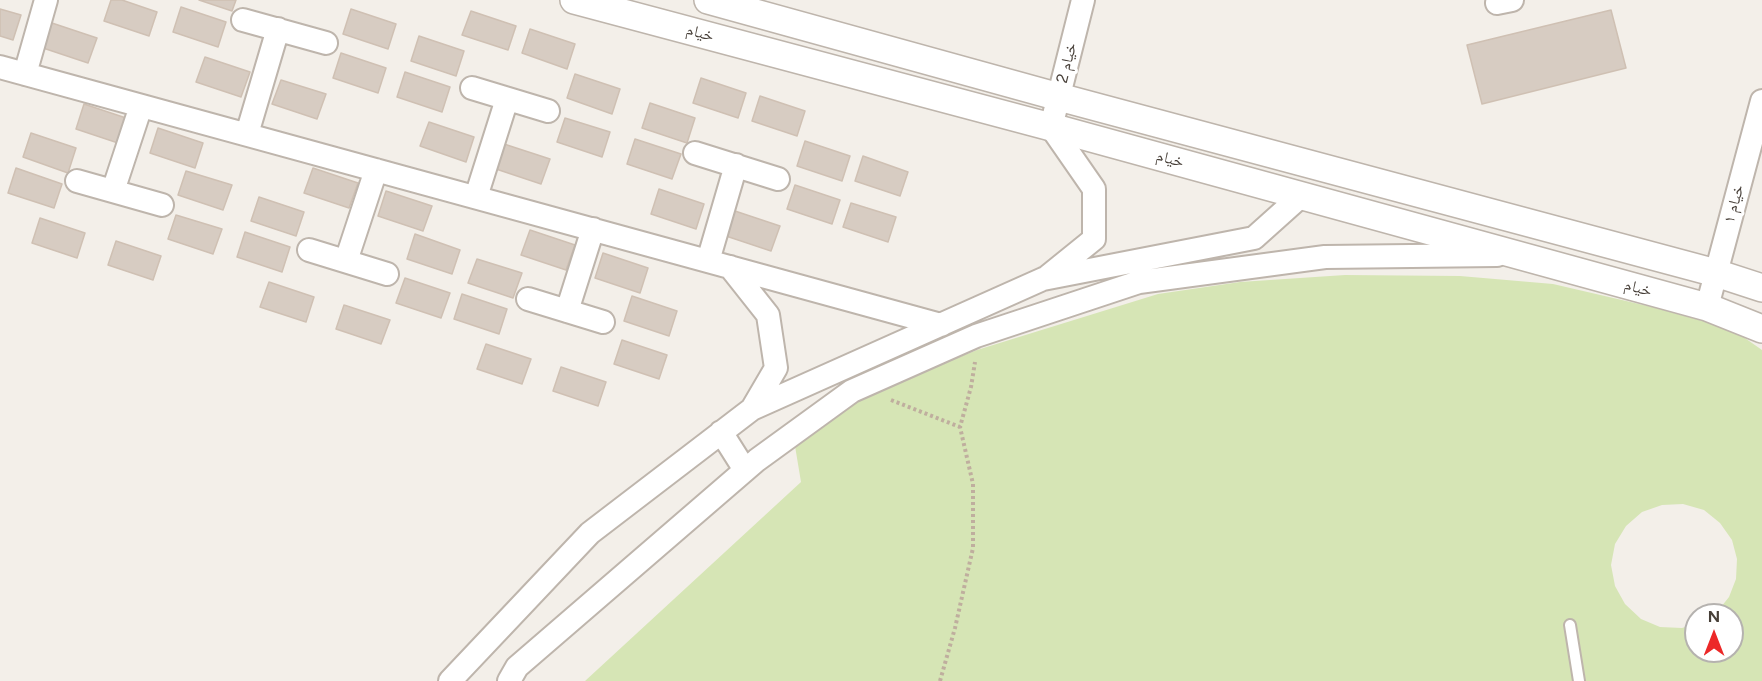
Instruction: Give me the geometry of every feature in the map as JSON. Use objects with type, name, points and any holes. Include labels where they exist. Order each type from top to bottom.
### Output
[{"type":"street","points":[[24,74],[46,0]]},
{"type":"street","name":"خیام","points":[[574,0],[1051,126],[1707,307],[1762,329]]},
{"type":"street","name":"خیام","points":[[708,0],[1059,97],[1716,273],[1762,288]]},
{"type":"street","name":"خیام 2","points":[[1051,126],[1083,0]]},
{"type":"street","points":[[243,20],[326,43]]},
{"type":"street","points":[[247,134],[278,29]]},
{"type":"street","points":[[0,67],[941,325]]},
{"type":"street","points":[[472,88],[548,111]]},
{"type":"street","points":[[476,197],[507,99]]},
{"type":"street","name":"خیام ۱","points":[[1707,307],[1762,101]]},
{"type":"street","points":[[113,191],[141,106]]},
{"type":"street","points":[[1043,279],[1094,239],[1094,189],[1051,126]]},
{"type":"street","points":[[695,153],[778,179]]},
{"type":"street","points":[[708,261],[736,165]]},
{"type":"street","points":[[346,261],[376,170]]},
{"type":"street","points":[[77,181],[162,205]]},
{"type":"street","points":[[450,681],[590,533],[752,409],[1043,279],[1254,238],[1302,195]]},
{"type":"street","points":[[567,311],[593,229]]},
{"type":"street","points":[[309,250],[387,274]]},
{"type":"street","points":[[509,681],[518,667],[746,470],[852,391],[976,336],[1140,282],[1325,257],[1518,255]]},
{"type":"street","points":[[730,267],[768,315],[776,368],[752,409]]},
{"type":"street","points":[[528,299],[603,322]]},
{"type":"street","points":[[721,432],[746,470]]},
{"type":"lane","points":[[1570,626],[1579,681]]},
{"type":"path","points":[[939,681],[956,628],[973,548],[973,484],[960,427],[977,350],[976,336]]},
{"type":"green space","points":[[1345,275],[1460,276],[1553,284],[1652,307],[1732,329],[1762,350],[1762,681],[585,681],[801,482],[795,446],[867,394],[977,350],[1158,294],[1240,282]],"holes":[[[1683,504],[1704,510],[1720,523],[1732,540],[1737,559],[1736,579],[1724,603],[1744,603],[1744,663],[1684,663],[1684,627],[1660,627],[1641,619],[1625,604],[1615,586],[1611,565],[1615,544],[1626,526],[1642,512],[1662,505]]]},
{"type":"building","points":[[111,0],[122,0],[157,12],[149,36],[104,21]]},
{"type":"building","points":[[199,0],[236,0],[232,11]]},
{"type":"building","points":[[181,7],[226,22],[218,47],[173,32]]},
{"type":"building","points":[[0,9],[21,15],[13,40],[0,36]]},
{"type":"building","points":[[351,9],[396,24],[388,49],[343,34]]},
{"type":"building","points":[[1611,10],[1626,68],[1482,104],[1467,45]]},
{"type":"building","points":[[471,11],[516,26],[508,50],[462,35]]},
{"type":"building","points":[[52,23],[97,38],[88,63],[43,48]]},
{"type":"building","points":[[530,29],[575,44],[567,69],[522,53]]},
{"type":"building","points":[[419,36],[464,51],[456,76],[411,61]]},
{"type":"building","points":[[341,53],[386,68],[378,93],[333,78]]},
{"type":"building","points":[[205,57],[250,72],[241,97],[196,82]]},
{"type":"building","points":[[405,72],[450,87],[442,112],[397,97]]},
{"type":"building","points":[[575,74],[620,89],[612,114],[567,98]]},
{"type":"building","points":[[701,78],[746,93],[738,118],[693,103]]},
{"type":"building","points":[[281,80],[326,94],[317,119],[272,104]]},
{"type":"building","points":[[760,96],[805,111],[797,136],[752,121]]},
{"type":"building","points":[[650,103],[695,118],[687,143],[642,128]]},
{"type":"building","points":[[84,104],[129,119],[121,144],[76,129]]},
{"type":"building","points":[[565,118],[610,132],[602,157],[557,142]]},
{"type":"building","points":[[429,122],[474,137],[466,162],[420,146]]},
{"type":"building","points":[[158,128],[203,143],[195,168],[150,153]]},
{"type":"building","points":[[31,133],[76,148],[68,173],[23,157]]},
{"type":"building","points":[[635,139],[681,154],[672,179],[627,164]]},
{"type":"building","points":[[805,141],[850,156],[842,181],[797,166]]},
{"type":"building","points":[[504,144],[550,159],[541,184],[496,169]]},
{"type":"building","points":[[863,156],[908,172],[900,196],[855,181]]},
{"type":"building","points":[[16,168],[62,184],[54,208],[8,193]]},
{"type":"building","points":[[313,168],[358,183],[349,208],[304,193]]},
{"type":"building","points":[[186,171],[232,185],[223,210],[178,195]]},
{"type":"building","points":[[795,185],[840,200],[832,224],[787,209]]},
{"type":"building","points":[[659,189],[704,204],[696,229],[651,214]]},
{"type":"building","points":[[386,191],[432,206],[423,231],[378,216]]},
{"type":"building","points":[[259,197],[304,212],[296,236],[251,221]]},
{"type":"building","points":[[851,203],[896,217],[888,242],[843,227]]},
{"type":"building","points":[[735,211],[780,226],[771,251],[726,236]]},
{"type":"building","points":[[176,215],[222,229],[213,254],[168,239]]},
{"type":"building","points":[[40,218],[85,233],[77,258],[32,243]]},
{"type":"building","points":[[530,230],[575,245],[566,270],[521,255]]},
{"type":"building","points":[[245,232],[290,247],[282,272],[237,257]]},
{"type":"building","points":[[415,234],[460,250],[452,274],[407,259]]},
{"type":"building","points":[[116,241],[161,256],[153,280],[108,265]]},
{"type":"building","points":[[603,253],[648,268],[640,293],[595,278]]},
{"type":"building","points":[[477,259],[522,273],[513,298],[468,283]]},
{"type":"building","points":[[405,278],[450,293],[441,318],[396,303]]},
{"type":"building","points":[[269,282],[314,297],[306,322],[260,307]]},
{"type":"building","points":[[462,294],[507,309],[499,334],[454,319]]},
{"type":"building","points":[[632,296],[677,311],[669,336],[624,321]]},
{"type":"building","points":[[344,305],[390,320],[381,344],[336,329]]},
{"type":"building","points":[[622,340],[667,355],[659,379],[614,364]]},
{"type":"building","points":[[486,344],[531,359],[522,384],[477,369]]},
{"type":"building","points":[[561,367],[606,382],[598,406],[553,391]]}]
